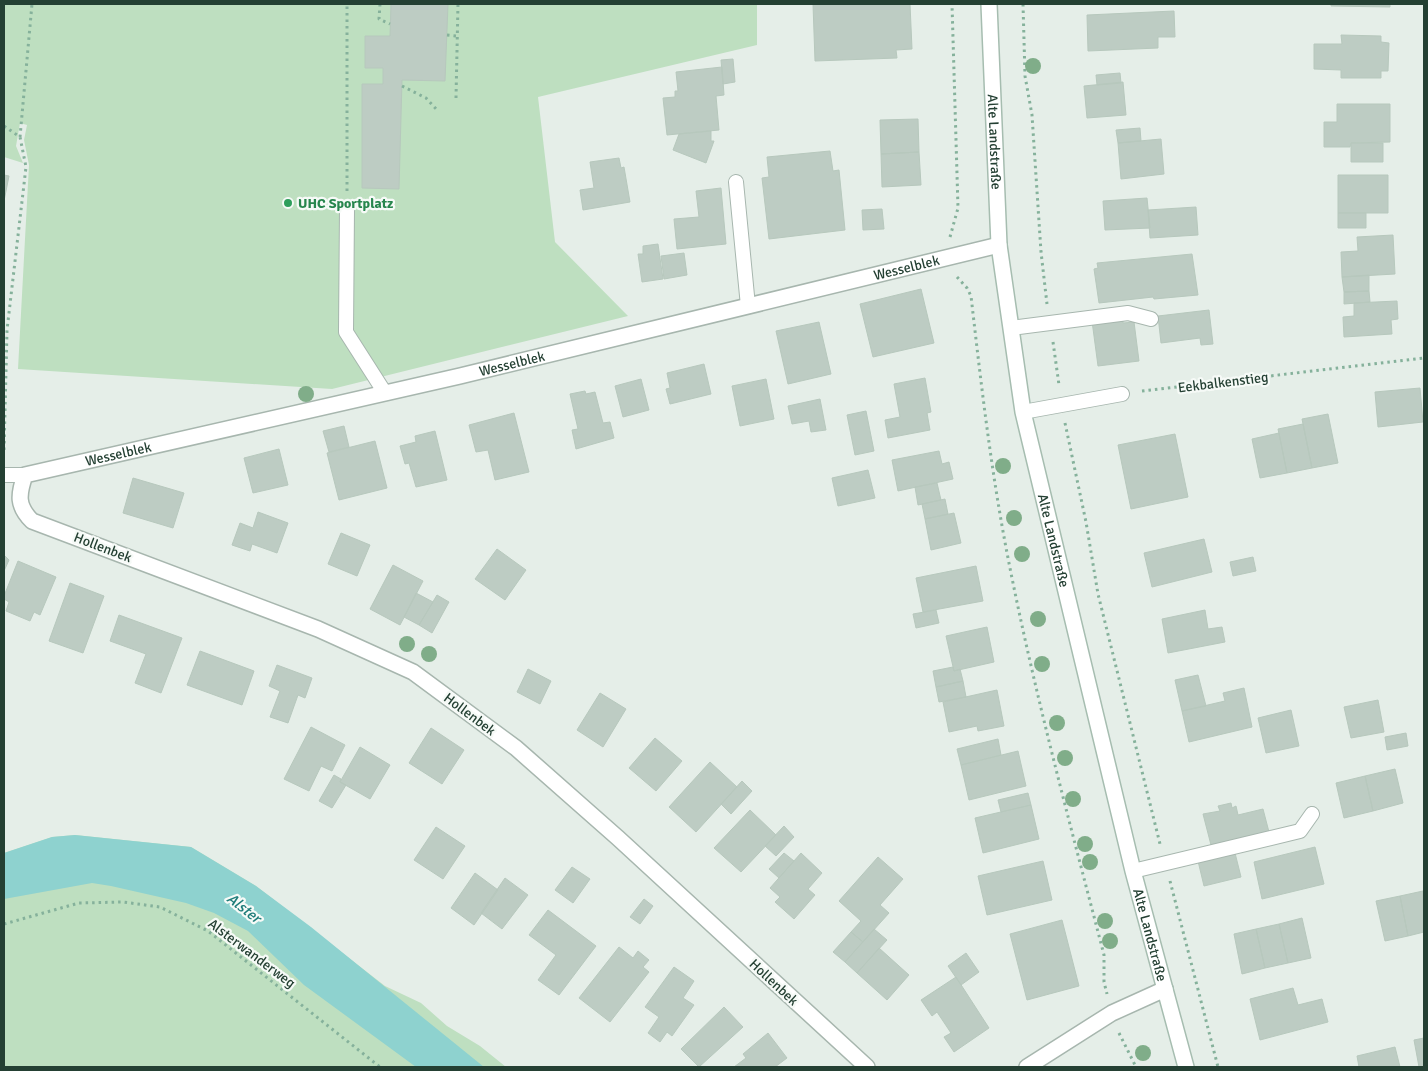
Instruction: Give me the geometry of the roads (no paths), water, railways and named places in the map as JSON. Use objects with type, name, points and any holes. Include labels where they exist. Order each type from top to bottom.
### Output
[{"type":"street","name":"Alte Landstraße","points":[[989,4],[999,245],[1023,412],[1133,871],[1186,1067]]},
{"type":"street","name":"Wesselblek","points":[[25,476],[385,393],[999,245]]},
{"type":"street","name":"Hollenbek","points":[[25,476],[20,490],[22,510],[32,520],[318,629],[413,672],[516,748],[618,838],[867,1067]]},
{"type":"street","points":[[1028,1067],[1112,1012],[1165,989]]},
{"type":"lane","points":[[736,182],[748,306]]},
{"type":"lane","points":[[346,209],[346,332],[385,393]]},
{"type":"lane","points":[[1011,328],[1128,313],[1151,319]]},
{"type":"lane","points":[[1023,412],[1122,394]]},
{"type":"lane","points":[[4,475],[25,476]]},
{"type":"lane","points":[[1133,871],[1300,831],[1312,814]]},
{"type":"water","name":"Alster","points":[[75,835],[191,847],[256,886],[311,927],[484,1067],[416,1067],[304,985],[248,931],[214,913],[186,903],[92,883],[4,899],[4,853],[52,837]]},
{"type":"place","name":"UHC Sportplatz","points":[[288,203]]}]
